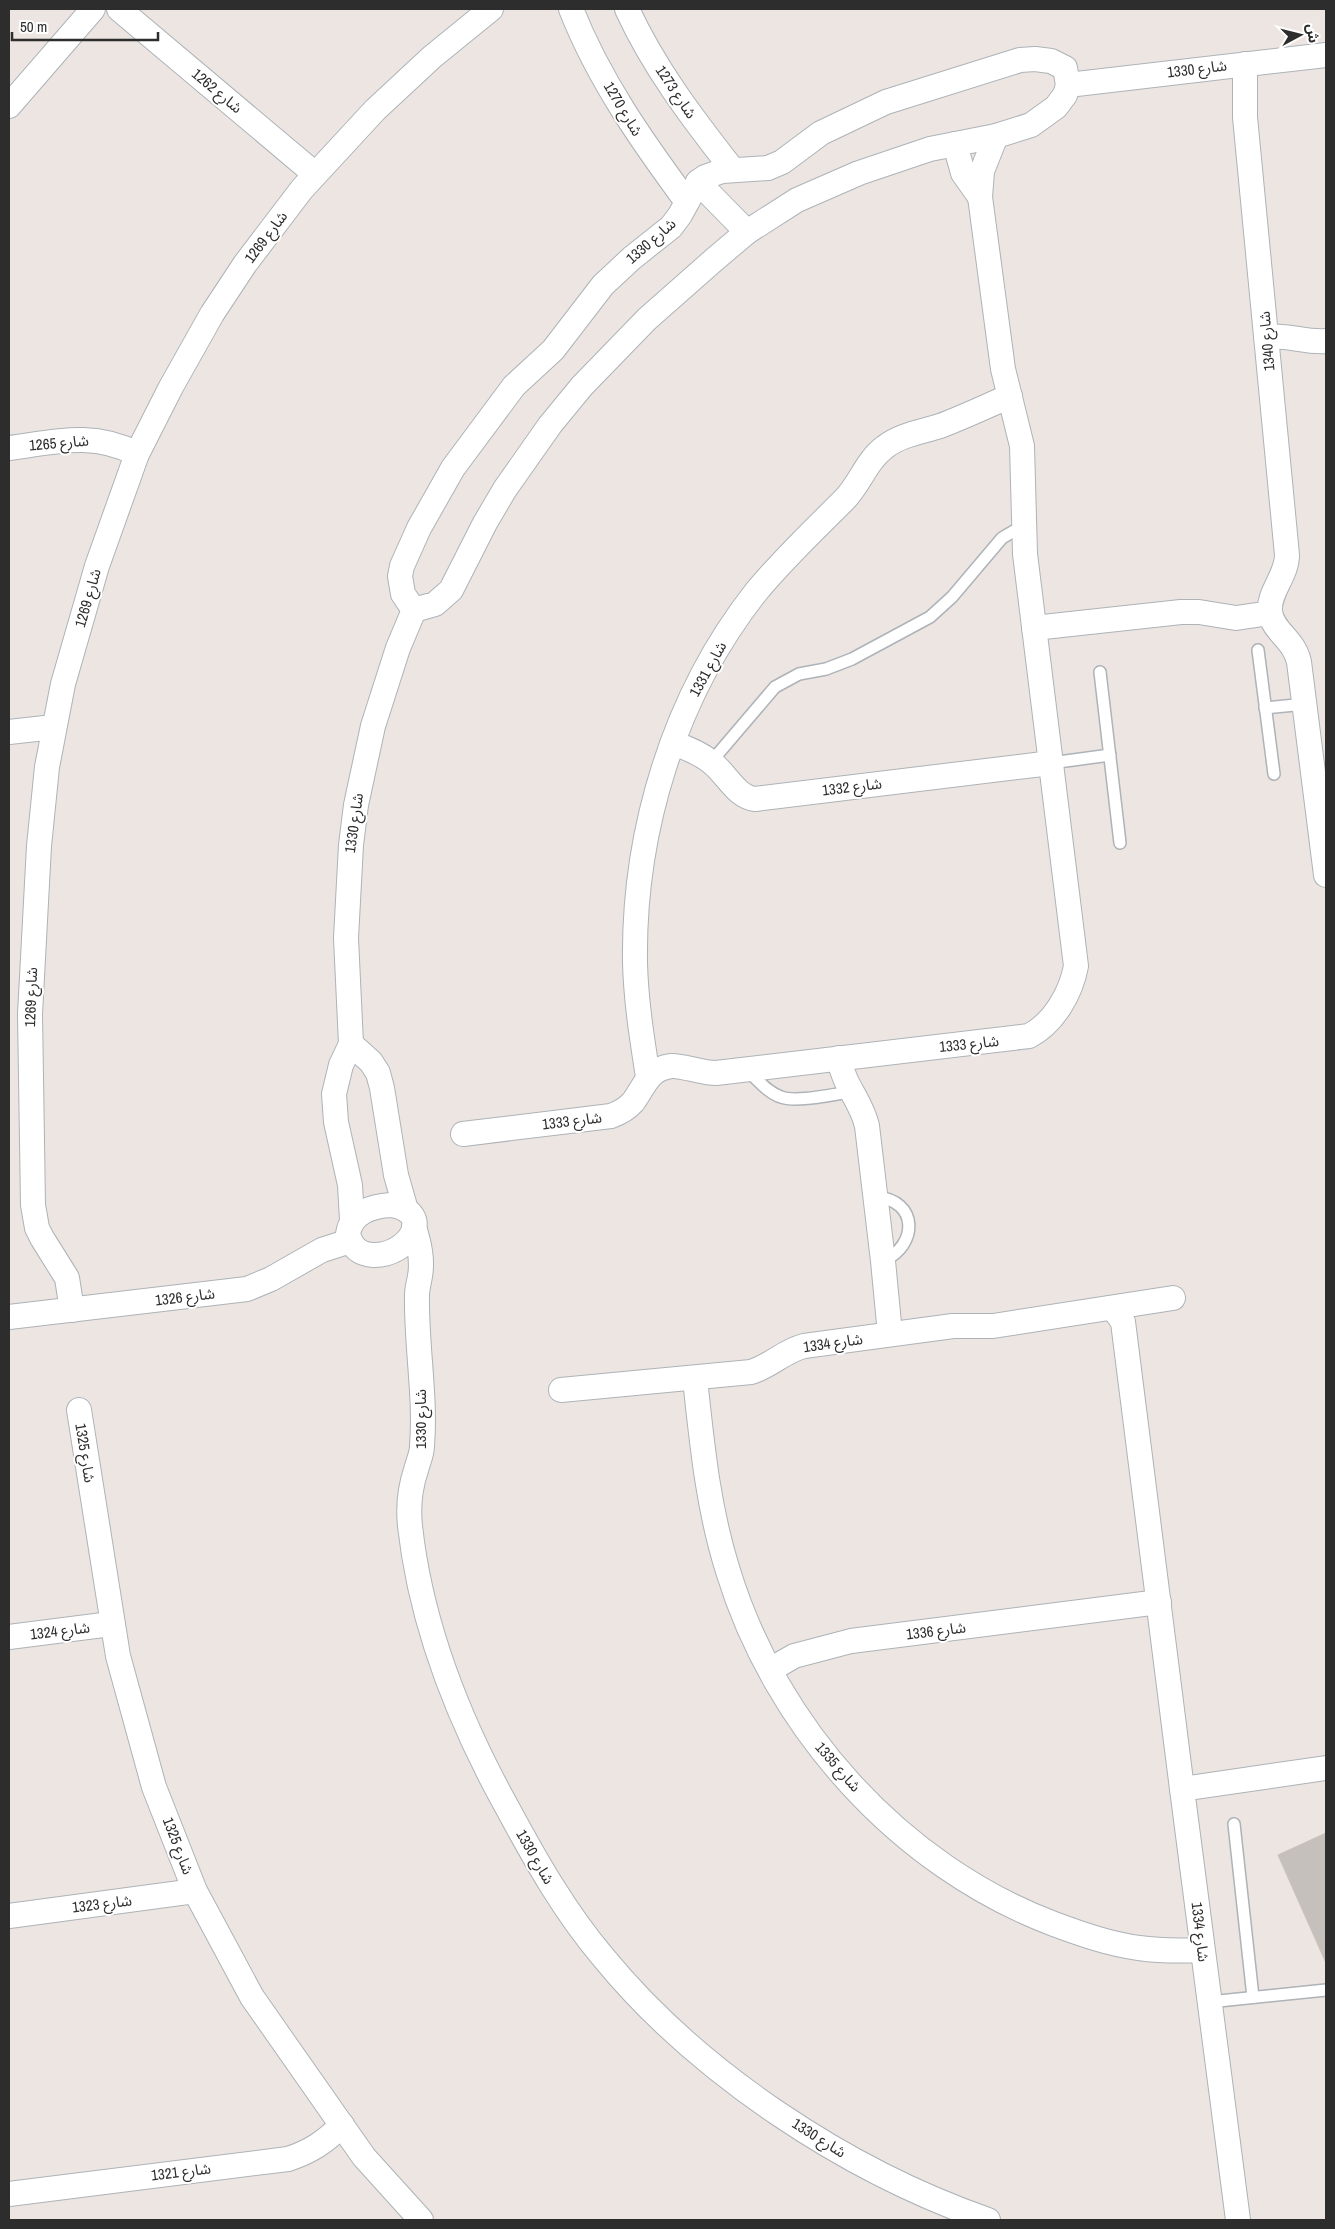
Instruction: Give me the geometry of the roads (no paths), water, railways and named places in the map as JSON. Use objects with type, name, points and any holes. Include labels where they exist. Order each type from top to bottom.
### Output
[{"type":"street","points":[[9,106],[93,9]]},
{"type":"street","name":"شارع 1262","points":[[119,9],[315,174]]},
{"type":"street","name":"شارع 1269","points":[[72,1310],[67,1278],[37,1228],[33,1205],[19,1015],[54,727],[63,684],[97,566],[136,454],[212,314],[245,264],[315,174],[375,110],[432,57],[491,9]]},
{"type":"street","name":"شارع 1270","points":[[571,9],[593,56],[619,104],[692,192],[747,232]]},
{"type":"street","name":"شارع 1273","points":[[627,9],[655,62],[682,104],[733,170]]},
{"type":"street","name":"شارع 1330","points":[[1068,85],[1326,55]]},
{"type":"street","points":[[414,610],[435,604],[451,590],[485,523],[505,489],[544,433],[582,386],[647,319],[747,232],[797,200],[859,173],[930,149],[996,136],[1032,125],[1044,117],[1065,95],[1068,85],[1065,68],[1051,61],[1036,59],[1020,60],[886,102],[821,133],[782,162],[768,168],[756,170],[733,170],[713,173],[692,192]]},
{"type":"street","name":"شارع 1340","points":[[1245,64],[1245,117],[1287,555],[1285,572],[1272,597],[1270,613]]},
{"type":"street","name":"شارع 1333","points":[[463,1134],[611,1116],[619,1113],[632,1102],[648,1077],[661,1068],[675,1066],[709,1073],[746,1070],[1021,1038],[1036,1032],[1058,1008],[1071,987],[1076,966],[1025,554],[1022,446],[1003,369],[980,197],[982,171],[996,136]]},
{"type":"street","points":[[955,144],[963,173],[980,197]]},
{"type":"street","name":"شارع 1330","points":[[351,1231],[350,1185],[336,1122],[334,1094],[341,1064],[351,1044],[346,938],[347,885],[356,805],[375,718],[398,648],[414,610],[403,594],[400,576],[402,566],[419,528],[453,468],[514,386],[553,350],[603,285],[632,258],[671,227],[692,192]]},
{"type":"street","points":[[1266,337],[1284,336],[1311,341],[1326,341]]},
{"type":"street","name":"شارع 1331","points":[[648,1077],[638,1001],[635,930],[643,859],[658,787],[673,743],[697,687],[733,624],[779,564],[853,490],[877,454],[898,439],[954,420],[1010,396]]},
{"type":"street","name":"شارع 1265","points":[[9,448],[85,439],[112,442],[136,454]]},
{"type":"street","points":[[1034,628],[1181,612],[1199,612],[1236,618],[1270,613],[1273,622],[1290,641],[1298,655],[1326,875]]},
{"type":"street","points":[[9,732],[54,727]]},
{"type":"street","name":"شارع 1332","points":[[673,743],[690,749],[711,762],[740,793],[755,799],[1051,763]]},
{"type":"street","name":"شارع 1330","points":[[351,1044],[370,1062],[378,1073],[396,1175],[419,1246],[421,1265],[417,1291],[422,1445],[415,1472],[410,1505],[414,1551],[422,1599],[441,1662],[468,1732],[488,1774],[537,1862],[580,1928],[608,1964],[653,2012],[714,2066],[814,2136],[852,2159],[931,2198],[979,2219]]},
{"type":"street","points":[[839,1058],[843,1076],[850,1092],[865,1116],[884,1261],[890,1334]]},
{"type":"street","points":[[381,1206],[401,1207],[410,1218],[413,1233],[398,1250],[384,1254],[362,1253],[355,1248],[351,1231],[363,1212],[381,1206]]},
{"type":"street","name":"شارع 1326","points":[[9,1317],[247,1289],[271,1279],[351,1231]]},
{"type":"street","points":[[384,1254],[400,1266],[417,1291]]},
{"type":"street","name":"شارع 1334","points":[[561,1390],[695,1379],[759,1370],[787,1351],[804,1346],[953,1326],[993,1326],[1173,1298]]},
{"type":"street","name":"شارع 1334","points":[[1110,1308],[1116,1312],[1123,1322],[1238,2220]]},
{"type":"street","name":"شارع 1335","points":[[695,1379],[703,1461],[718,1536],[741,1608],[770,1670],[810,1733],[839,1770],[890,1823],[944,1867],[1004,1902],[1091,1938],[1139,1948],[1202,1950]]},
{"type":"street","name":"شارع 1325","points":[[79,1410],[111,1624],[118,1656],[154,1787],[195,1891],[252,1997],[364,2157],[421,2220]]},
{"type":"street","name":"شارع 1336","points":[[770,1670],[794,1656],[852,1641],[1159,1602]]},
{"type":"street","name":"شارع 1324","points":[[9,1637],[111,1624]]},
{"type":"street","points":[[1182,1789],[1326,1768]]},
{"type":"street","name":"شارع 1323","points":[[9,1916],[195,1891]]},
{"type":"street","name":"شارع 1321","points":[[9,2194],[288,2159],[314,2149],[326,2141],[342,2125]]},
{"type":"lane","points":[[711,762],[775,687],[799,674],[826,669],[852,659],[930,617],[952,597],[1002,538],[1024,525]]},
{"type":"lane","points":[[1258,650],[1274,774]]},
{"type":"lane","points":[[1100,672],[1120,844]]},
{"type":"lane","points":[[1265,708],[1305,704]]},
{"type":"lane","points":[[1051,763],[1110,755]]},
{"type":"lane","points":[[746,1070],[770,1091],[782,1098],[795,1099],[850,1092]]},
{"type":"lane","points":[[1234,1824],[1254,1997]]},
{"type":"lane","points":[[1209,2002],[1326,1990]]}]
